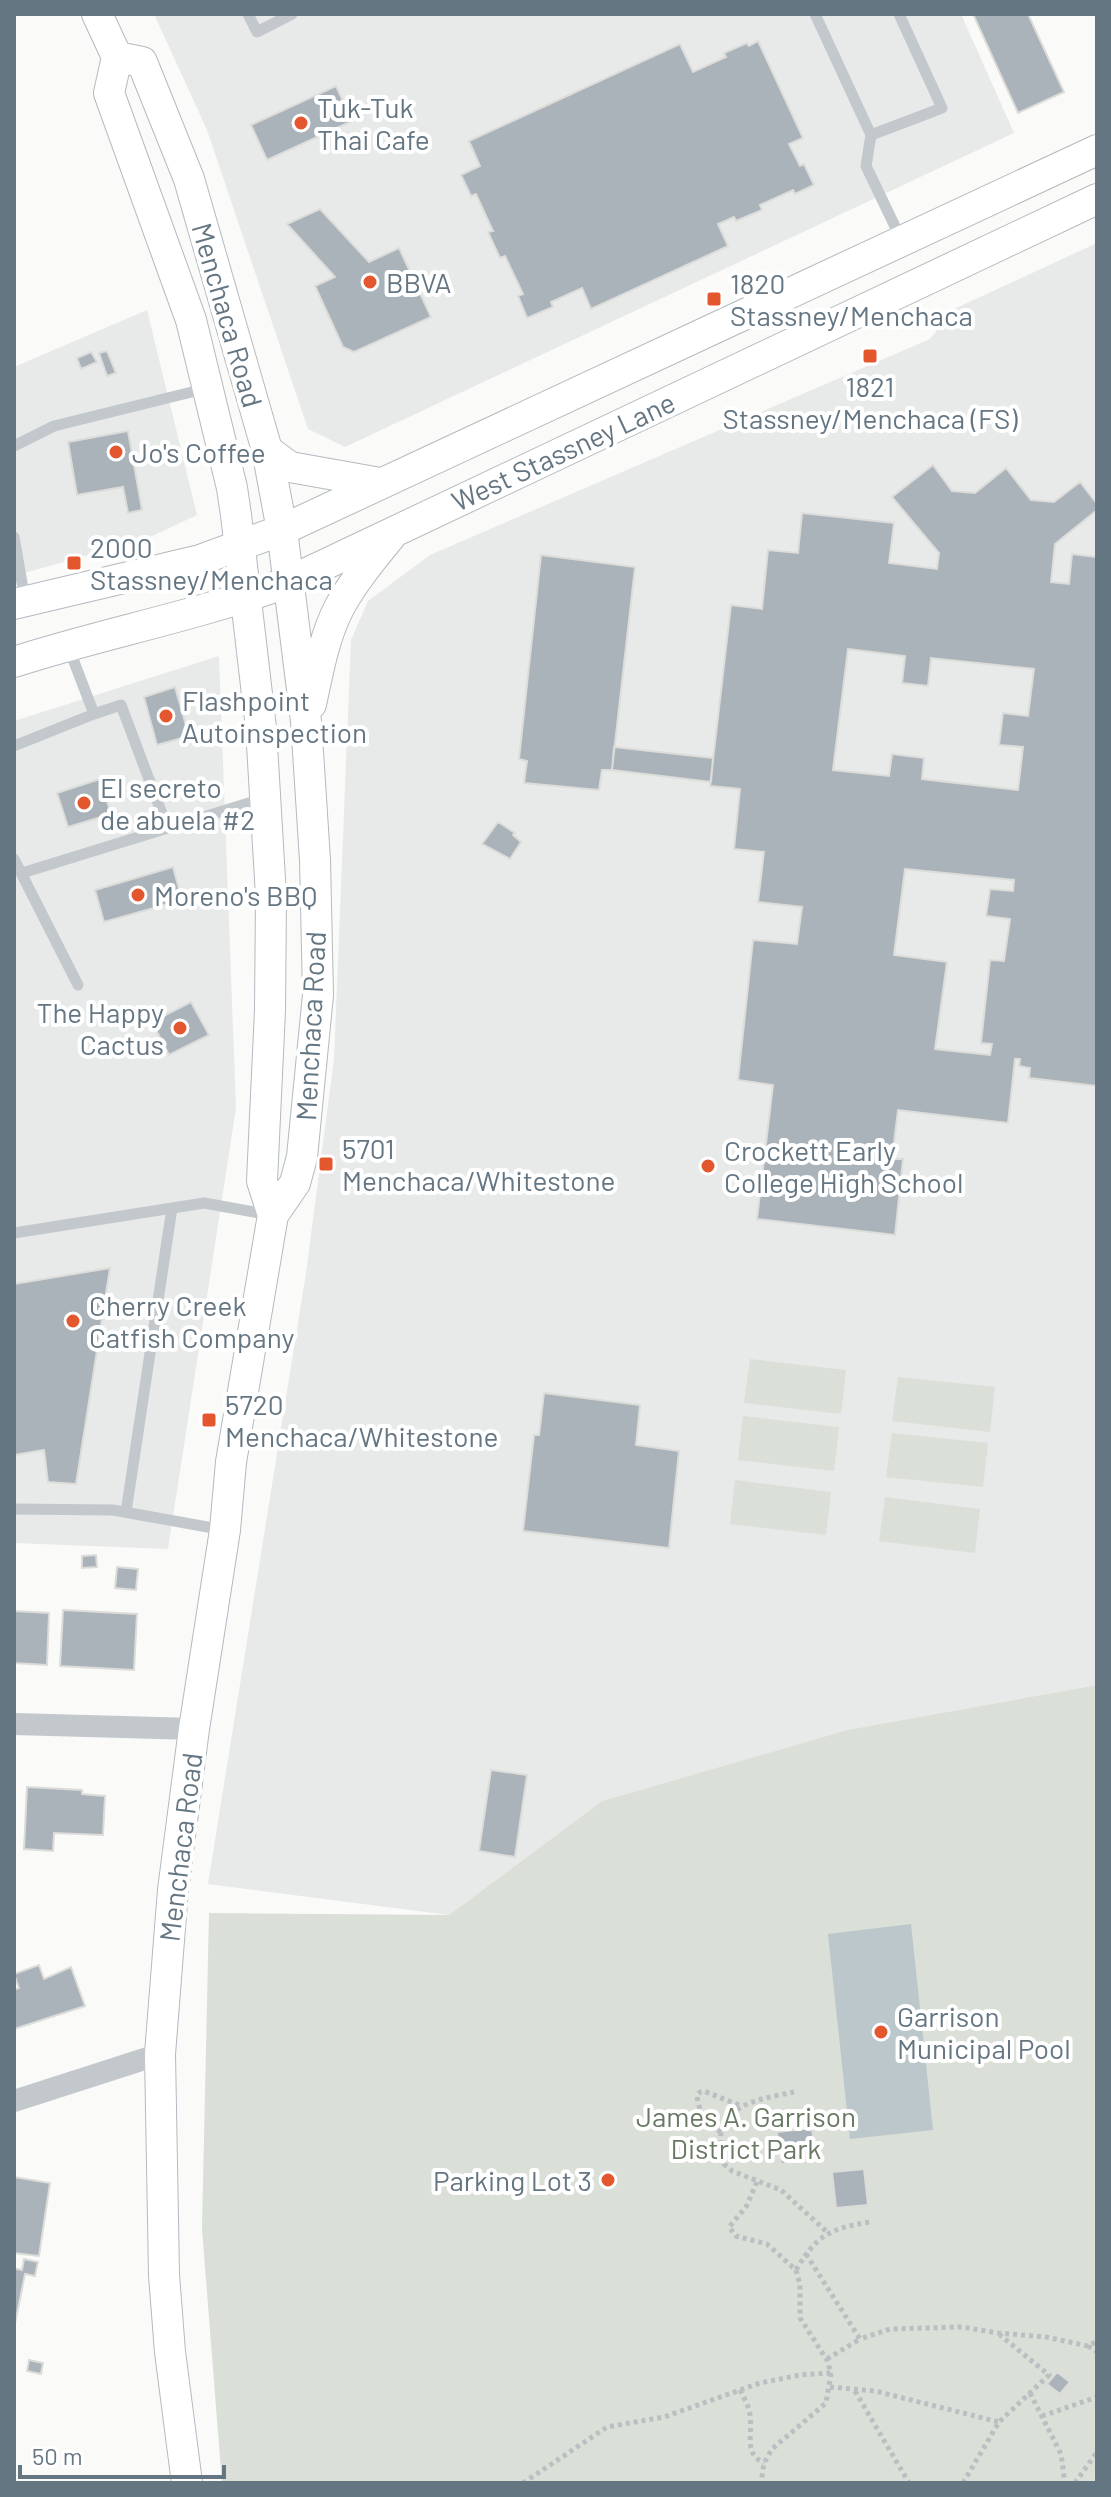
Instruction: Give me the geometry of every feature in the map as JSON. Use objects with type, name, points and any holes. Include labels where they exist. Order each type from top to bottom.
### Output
[{"type":"main road","points":[[97,14],[117,57]]},
{"type":"main road","name":"Menchaca Road","points":[[187,2483],[170,2352],[164,2275],[160,2054],[173,1890],[225,1530],[231,1462],[273,1215],[295,1183],[302,1157],[318,995],[313,813],[306,721],[282,530],[267,450],[189,179],[142,62],[117,57],[109,93],[180,283],[232,488],[257,693],[266,798],[271,958],[262,1181],[273,1215]]},
{"type":"main road","name":"West Stassney Lane","points":[[19,602],[195,561],[282,530],[1097,150]]},
{"type":"main road","name":"West Stassney Lane","points":[[14,662],[245,598],[288,582],[1097,199]]},
{"type":"main road","points":[[903,241],[910,286]]},
{"type":"main road","points":[[267,450],[290,467],[380,483]]},
{"type":"main road","points":[[306,721],[335,618],[365,567],[395,531]]},
{"type":"street","points":[[14,1724],[194,1729]]},
{"type":"street","points":[[14,2101],[160,2054]]},
{"type":"lane","points":[[248,14],[257,32],[292,14]]},
{"type":"lane","points":[[815,14],[871,135],[866,166],[903,241]]},
{"type":"lane","points":[[871,135],[942,108],[899,14]]},
{"type":"lane","points":[[14,446],[54,426],[208,388]]},
{"type":"lane","points":[[14,537],[19,602]]},
{"type":"lane","points":[[68,645],[94,714]]},
{"type":"lane","points":[[203,706],[257,693]]},
{"type":"lane","points":[[14,746],[121,705],[167,827]]},
{"type":"lane","points":[[22,873],[266,798]]},
{"type":"lane","points":[[14,859],[78,985]]},
{"type":"lane","points":[[14,1233],[204,1203],[273,1215]]},
{"type":"lane","points":[[126,1512],[172,1208]]},
{"type":"lane","points":[[14,1509],[126,1512],[225,1530]]},
{"type":"path","points":[[721,2132],[708,2124],[697,2095],[704,2091],[741,2106]]},
{"type":"path","points":[[794,2092],[741,2106],[731,2115],[721,2132],[724,2164],[732,2171],[781,2190],[827,2232]]},
{"type":"path","points":[[757,2182],[746,2207],[729,2227],[736,2236],[767,2244],[796,2270],[800,2285],[800,2318],[827,2360],[831,2373],[826,2403],[772,2449],[764,2463],[761,2483]]},
{"type":"path","points":[[796,2270],[827,2232],[869,2222]]},
{"type":"path","points":[[806,2254],[860,2339]]},
{"type":"path","points":[[827,2360],[860,2339],[890,2329],[962,2327],[1046,2337],[1088,2346],[1097,2352]]},
{"type":"path","points":[[963,2483],[999,2422],[1049,2375],[998,2333]]},
{"type":"path","points":[[1088,2346],[1097,2341]]},
{"type":"path","points":[[523,2483],[607,2427],[664,2417],[760,2383],[831,2373]]},
{"type":"path","points":[[830,2387],[875,2391],[999,2422]]},
{"type":"path","points":[[740,2390],[751,2417],[751,2452],[764,2463]]},
{"type":"path","points":[[855,2390],[909,2483]]},
{"type":"path","points":[[1030,2393],[1061,2454],[1065,2483]]},
{"type":"path","points":[[1042,2416],[1097,2397]]},
{"type":"path","points":[[1075,2483],[1097,2452]]},
{"type":"shaded area","points":[[154,14],[961,14],[1014,133],[345,447],[308,429],[207,130]]},
{"type":"shaded area","name":"Crockett Early College High School","points":[[1097,243],[1097,1685],[847,1730],[602,1801],[449,1915],[208,1884],[306,1273],[334,1059],[351,640],[368,601],[430,555],[930,339],[954,309]]},
{"type":"shaded area","points":[[147,310],[197,515],[148,538],[14,576],[14,367]]},
{"type":"shaded area","points":[[219,656],[236,1108],[168,1549],[14,1543],[14,721]]},
{"type":"shaded area","name":"Garrison Municipal Pool","points":[[911,1924],[933,2130],[850,2139],[828,1934]]},
{"type":"green space","points":[[750,1359],[846,1370],[841,1414],[744,1403]]},
{"type":"green space","points":[[898,1377],[995,1387],[990,1432],[892,1421]]},
{"type":"green space","points":[[743,1416],[839,1427],[834,1471],[738,1460]]},
{"type":"green space","points":[[892,1433],[988,1443],[983,1487],[886,1477]]},
{"type":"green space","points":[[735,1480],[831,1492],[826,1535],[730,1524]]},
{"type":"green space","points":[[885,1497],[980,1509],[975,1553],[879,1541]]},
{"type":"green space","name":"James A. Garrison District Park","points":[[1097,1685],[1097,2483],[222,2483],[202,2229],[209,1913],[449,1915],[602,1801],[847,1730]]},
{"type":"building","points":[[973,14],[1028,14],[1064,92],[1018,113]]},
{"type":"building","points":[[758,41],[803,138],[789,144],[814,185],[795,194],[793,190],[760,205],[762,210],[736,221],[734,217],[718,224],[728,246],[591,309],[582,288],[551,302],[553,307],[527,318],[518,296],[523,294],[505,256],[500,258],[488,232],[493,231],[476,194],[471,196],[461,175],[480,166],[469,141],[680,44],[693,72],[726,57],[724,53]]},
{"type":"building","name":"Tuk-Tuk Thai Cafe","points":[[336,86],[352,121],[267,160],[251,125]]},
{"type":"building","name":"BBVA","points":[[320,209],[369,262],[399,248],[431,317],[354,352],[343,347],[315,286],[335,277],[287,224]]},
{"type":"building","points":[[107,351],[116,373],[107,376],[99,353]]},
{"type":"building","points":[[91,352],[97,362],[81,369],[77,358]]},
{"type":"building","points":[[128,431],[142,510],[128,513],[123,487],[77,495],[68,442]]},
{"type":"building","points":[[933,465],[952,491],[975,493],[1006,468],[1031,500],[1054,502],[1080,482],[1097,504],[1097,510],[1055,544],[1051,582],[1069,584],[1072,554],[1097,557],[1097,1086],[1029,1078],[1030,1068],[1019,1066],[1020,1059],[1015,1059],[1008,1123],[898,1110],[892,1159],[903,1159],[895,1235],[757,1219],[773,1085],[738,1080],[753,940],[797,944],[802,907],[758,902],[764,852],[734,849],[740,789],[710,786],[731,605],[762,609],[768,550],[798,553],[802,513],[894,523],[889,563],[937,569],[939,553],[892,497]],"holes":[[[848,649],[905,656],[902,683],[928,686],[931,658],[1034,669],[1028,716],[1003,713],[999,745],[1023,747],[1018,790],[922,779],[924,758],[892,754],[889,776],[833,770]],[[905,869],[1014,880],[1013,891],[990,889],[986,916],[1010,919],[1004,961],[990,960],[981,1043],[992,1044],[990,1055],[935,1049],[947,962],[894,955]]]},
{"type":"building","points":[[541,555],[635,567],[612,770],[602,770],[599,790],[524,783],[527,761],[519,759]]},
{"type":"building","name":"Flashpoint Autoinspection","points":[[175,687],[189,736],[157,745],[144,697]]},
{"type":"building","points":[[614,747],[713,758],[711,782],[612,770]]},
{"type":"building","name":"El secreto de abuela #2","points":[[100,779],[111,814],[68,827],[57,793]]},
{"type":"building","points":[[498,822],[515,833],[513,835],[521,842],[510,859],[482,844]]},
{"type":"building","name":"Moreno's BBQ","points":[[173,867],[182,900],[104,922],[95,890]]},
{"type":"building","name":"The Happy Cactus","points":[[191,1002],[209,1035],[169,1055],[152,1022]]},
{"type":"building","points":[[110,1268],[76,1484],[48,1482],[44,1450],[14,1455],[14,1284]]},
{"type":"building","points":[[544,1393],[640,1405],[636,1445],[679,1451],[669,1548],[523,1531],[534,1435],[539,1435]]},
{"type":"building","points":[[96,1555],[97,1567],[82,1568],[82,1556]]},
{"type":"building","points":[[117,1567],[138,1569],[136,1590],[115,1588]]},
{"type":"building","points":[[63,1610],[137,1614],[134,1670],[60,1666]]},
{"type":"building","points":[[14,1611],[49,1613],[47,1665],[14,1663]]},
{"type":"building","points":[[491,1770],[527,1775],[515,1857],[479,1851]]},
{"type":"building","points":[[27,1787],[82,1790],[82,1794],[105,1796],[103,1835],[54,1833],[53,1851],[24,1849]]},
{"type":"building","points":[[39,1965],[44,1979],[71,1967],[85,2006],[14,2029],[14,1990],[19,1988],[14,1974]]},
{"type":"building","points":[[812,2128],[816,2160],[781,2164],[777,2132]]},
{"type":"building","points":[[864,2169],[868,2205],[836,2208],[832,2172]]},
{"type":"building","points":[[14,2177],[50,2183],[39,2256],[14,2253]]},
{"type":"building","points":[[24,2259],[38,2262],[35,2276],[25,2274],[14,2329],[14,2268],[22,2270]]},
{"type":"building","points":[[29,2360],[43,2363],[41,2374],[27,2371]]},
{"type":"building","points":[[1057,2372],[1070,2382],[1060,2394],[1047,2384]]},
{"type":"place","name":"Tuk-Tuk Thai Cafe","points":[[301,123]]},
{"type":"place","name":"BBVA","points":[[370,282]]},
{"type":"place","name":"1820 Stassney/Menchaca","points":[[714,299]]},
{"type":"place","name":"1821 Stassney/Menchaca (FS)","points":[[870,356]]},
{"type":"place","name":"Jo's Coffee","points":[[116,452]]},
{"type":"place","name":"2000 Stassney/Menchaca","points":[[74,563]]},
{"type":"place","name":"Flashpoint Autoinspection","points":[[166,716]]},
{"type":"place","name":"El secreto de abuela #2","points":[[84,803]]},
{"type":"place","name":"Moreno's BBQ","points":[[138,895]]},
{"type":"place","name":"The Happy Cactus","points":[[180,1028]]},
{"type":"place","name":"5701 Menchaca/Whitestone","points":[[326,1164]]},
{"type":"place","name":"Crockett Early College High School","points":[[708,1166]]},
{"type":"place","name":"Cherry Creek Catfish Company","points":[[73,1321]]},
{"type":"place","name":"5720 Menchaca/Whitestone","points":[[209,1420]]},
{"type":"place","name":"Garrison Municipal Pool","points":[[881,2032]]},
{"type":"place","name":"Parking Lot 3","points":[[608,2180]]}]
